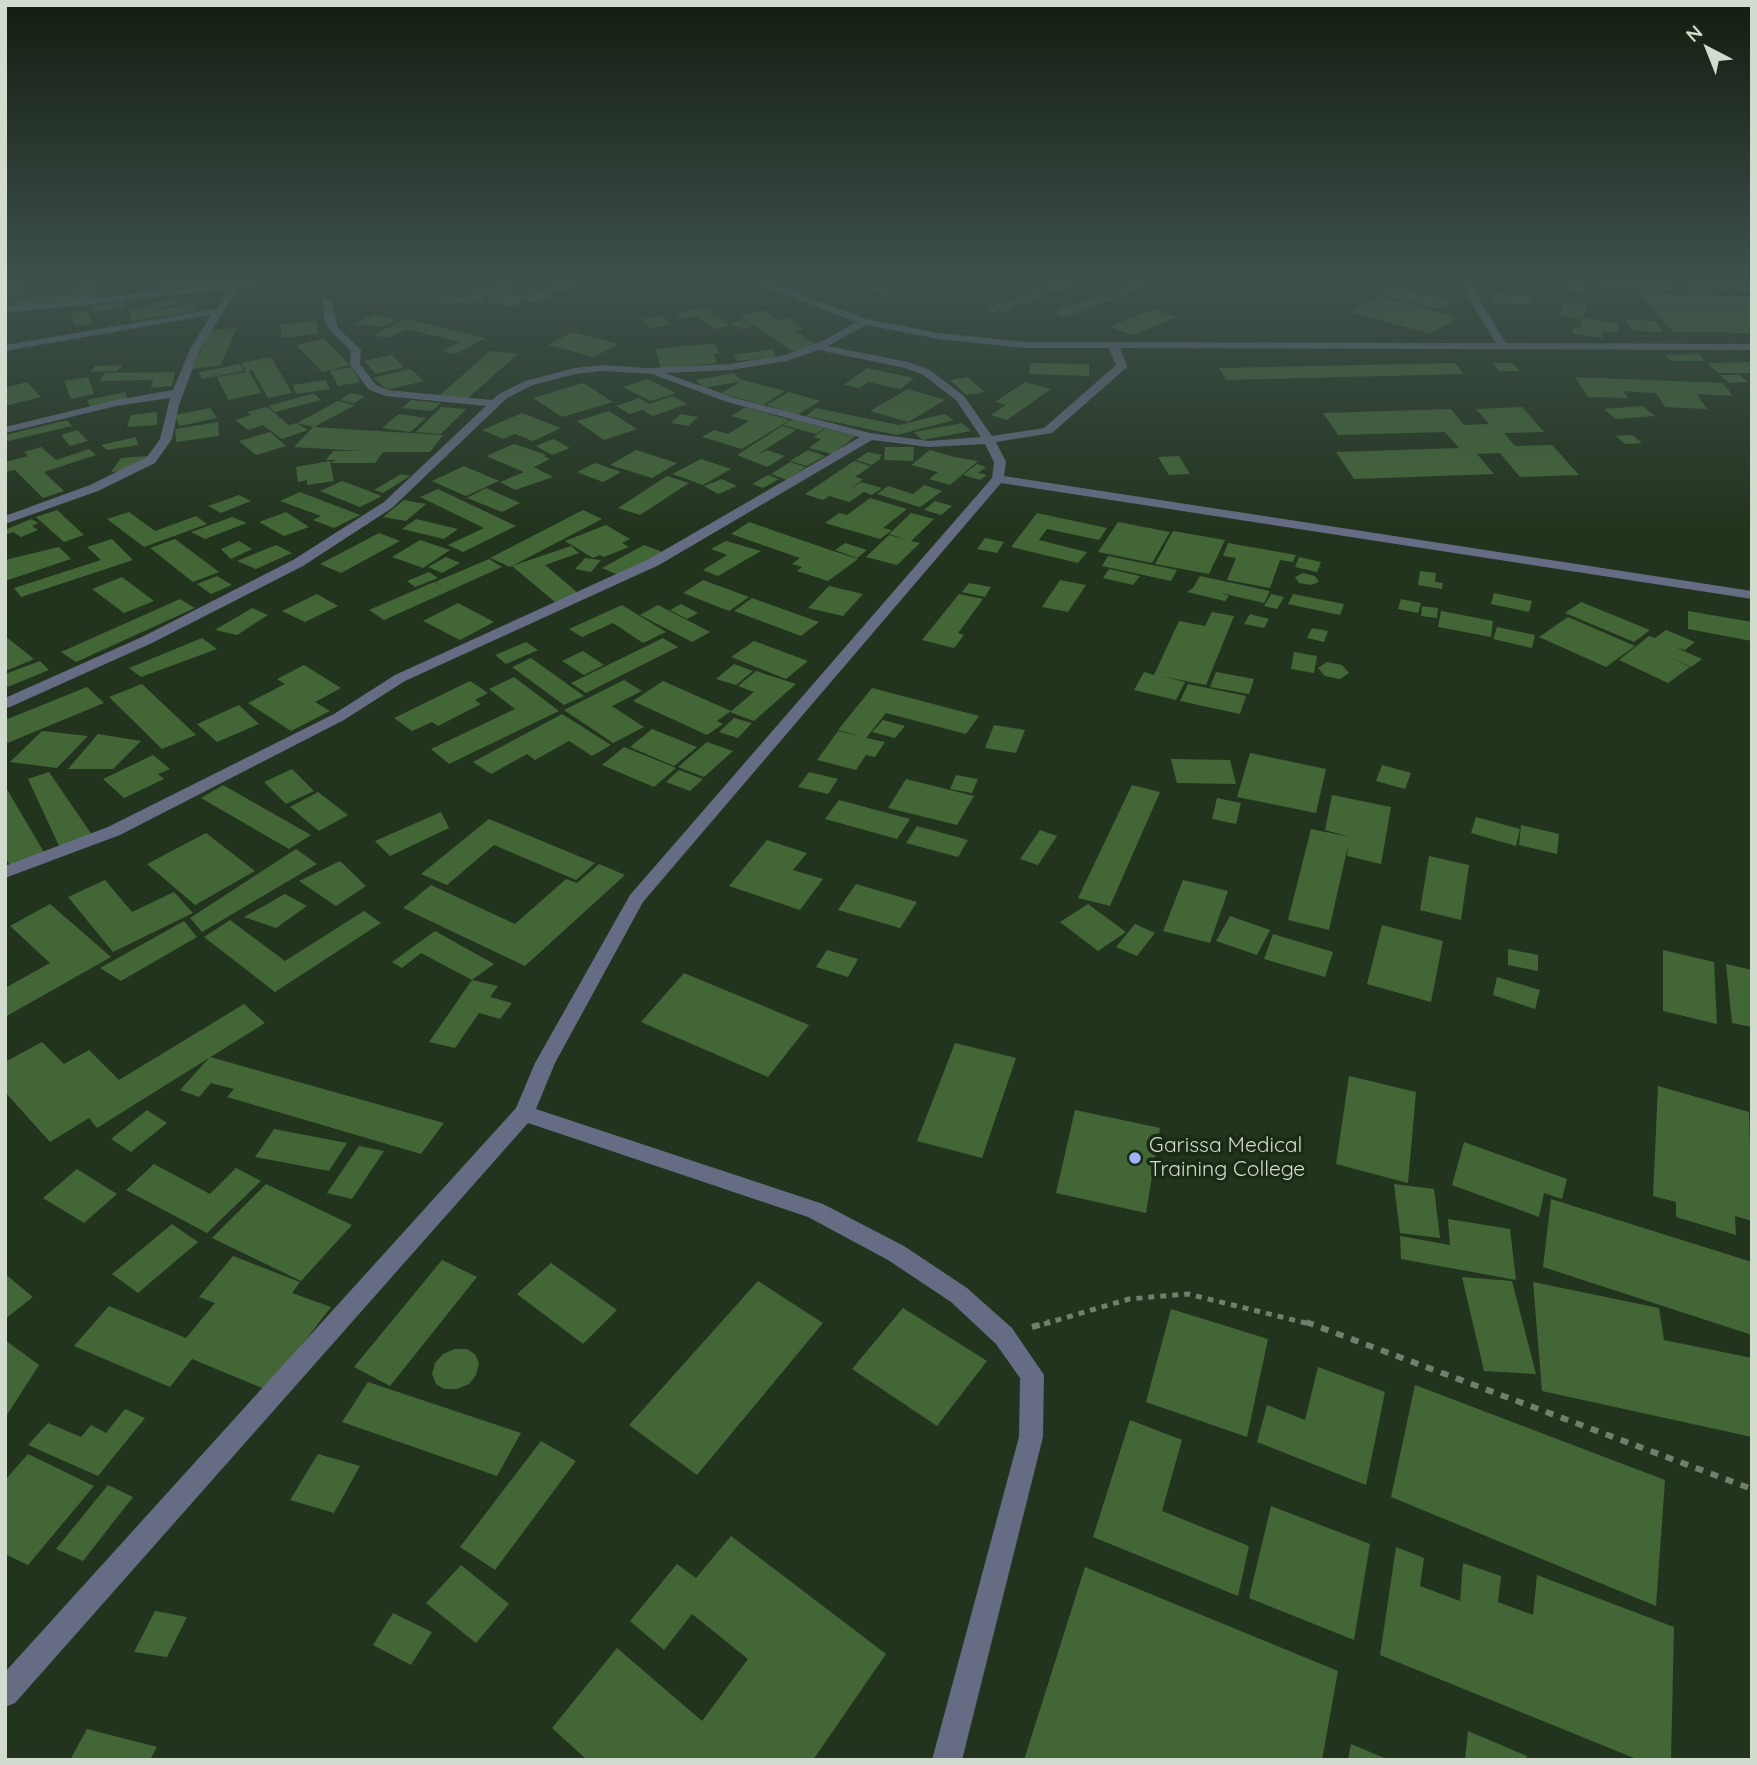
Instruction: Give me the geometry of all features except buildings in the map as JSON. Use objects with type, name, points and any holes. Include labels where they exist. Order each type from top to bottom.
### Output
[{"type":"street","points":[[5,520],[94,488],[152,460],[166,439],[188,366]]},
{"type":"street","points":[[357,366],[372,387],[385,393],[495,404]]},
{"type":"street","points":[[5,704],[146,640],[298,563],[388,505],[495,404],[529,383],[575,371],[602,368],[647,371],[734,366]]},
{"type":"street","points":[[5,1693],[524,1113],[545,1063],[636,899],[998,479],[1000,462],[989,440],[960,398],[926,372],[909,366]]},
{"type":"street","points":[[647,371],[731,400],[870,436],[929,444],[989,440],[1048,431],[1122,366]]},
{"type":"street","points":[[5,430],[116,403],[178,393]]},
{"type":"street","points":[[5,872],[114,831],[339,717],[400,678],[654,562],[870,436]]},
{"type":"street","points":[[998,479],[1752,595]]},
{"type":"street","points":[[524,1113],[815,1210],[896,1253],[959,1295],[1004,1336],[1032,1375],[1031,1437],[947,1760]]},
{"type":"path","points":[[1004,1336],[1129,1299],[1188,1294],[1301,1320],[1752,1489]]},
{"type":"place","name":"Garissa Medical Training College","points":[[1135,1158]]}]
